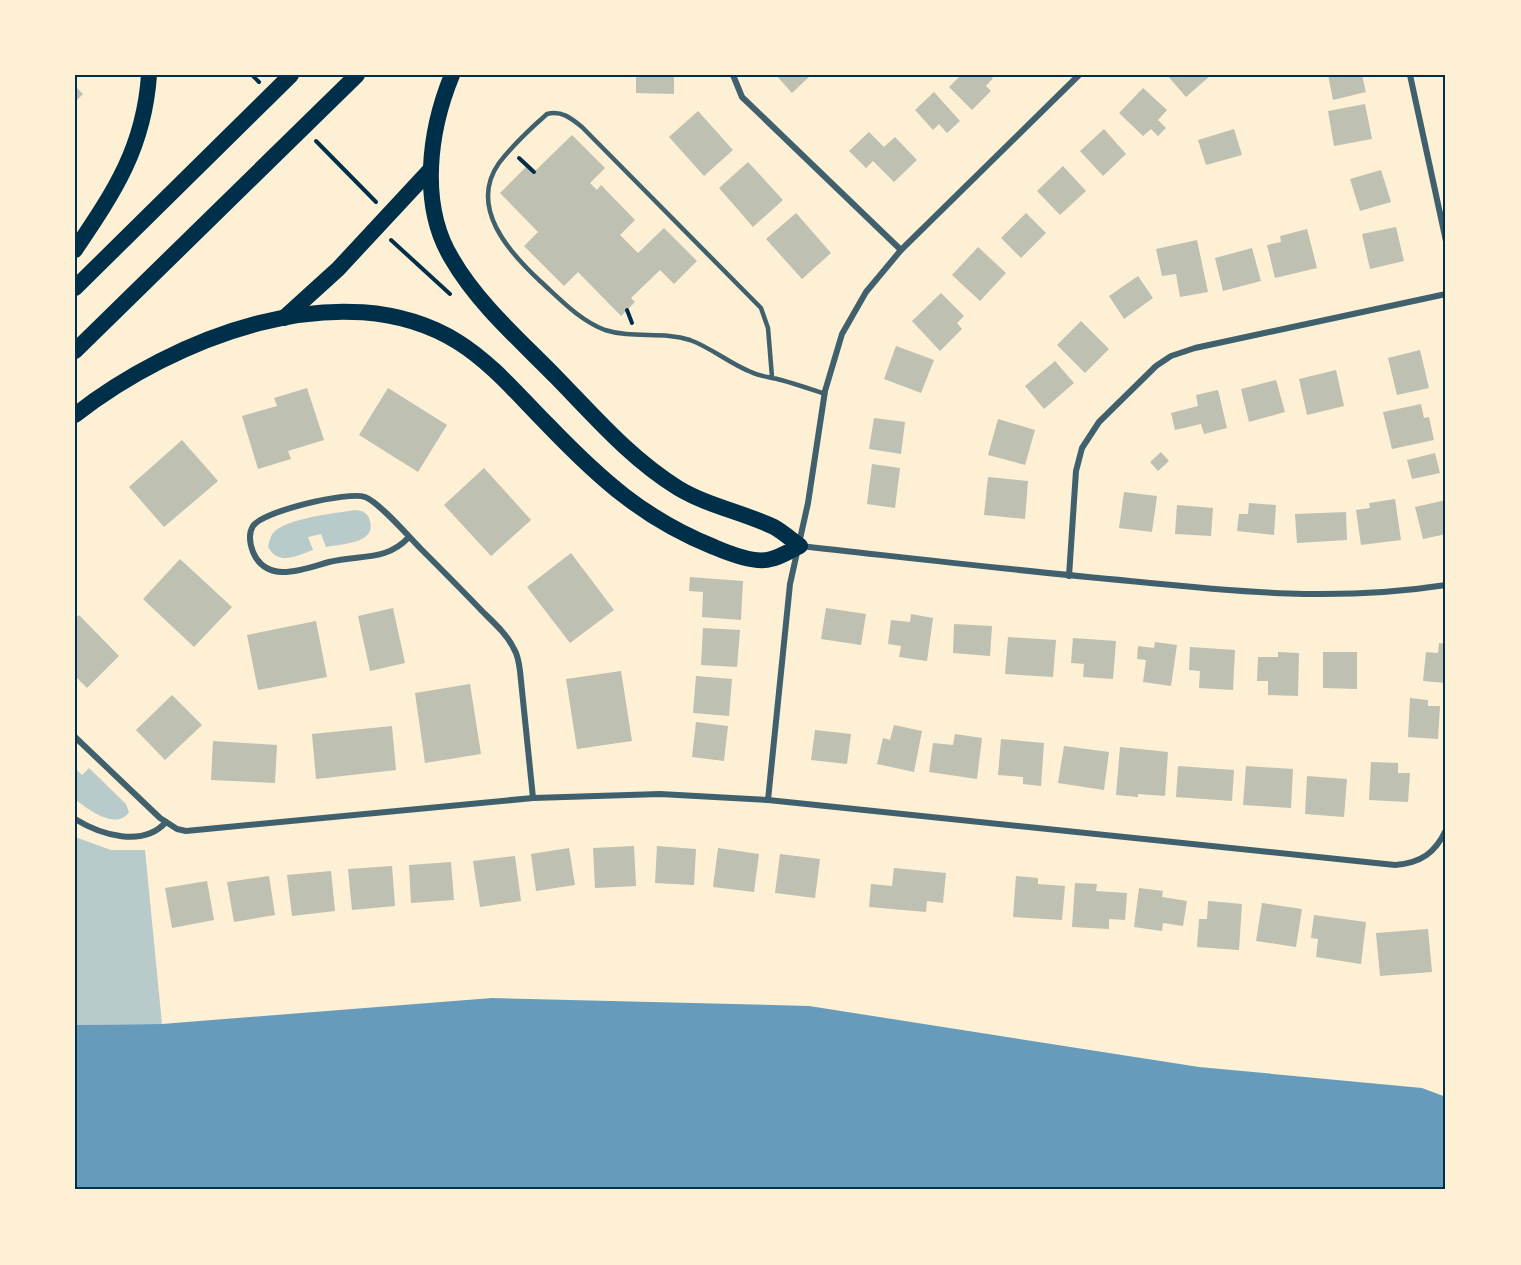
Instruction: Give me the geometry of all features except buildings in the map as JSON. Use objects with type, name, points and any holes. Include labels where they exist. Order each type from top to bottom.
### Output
[{"type":"highway","points":[[75,250],[109,200],[131,156],[144,111],[149,75]]},
{"type":"highway","points":[[75,288],[291,75]]},
{"type":"highway","points":[[75,351],[357,75]]},
{"type":"highway","points":[[75,415],[117,384],[164,358],[215,337],[283,319],[334,312],[367,312],[410,321],[442,334],[471,351],[493,369],[592,469],[628,501],[677,532],[720,550],[762,560],[771,560],[800,546],[776,528],[709,504],[676,487],[643,464],[609,432],[480,298],[459,272],[439,230],[433,201],[431,170],[436,123],[452,75]]},
{"type":"highway","points":[[283,319],[338,269],[431,170]]},
{"type":"street","points":[[733,75],[742,98],[901,250]]},
{"type":"street","points":[[768,800],[790,584],[808,503],[825,394],[836,353],[849,319],[866,292],[901,250],[1079,75]]},
{"type":"street","points":[[1410,75],[1446,241]]},
{"type":"street","points":[[1069,576],[1076,471],[1082,448],[1099,422],[1163,361],[1195,348],[1446,294]]},
{"type":"street","points":[[409,537],[389,553],[332,561],[297,571],[277,573],[264,567],[258,561],[250,539],[253,526],[266,516],[293,507],[354,496],[369,499],[409,537],[501,631],[515,650],[520,670],[532,798]]},
{"type":"street","points":[[800,546],[1069,576],[1302,595],[1375,593],[1446,585]]},
{"type":"street","points":[[75,737],[166,822],[177,829],[196,830],[532,798],[660,794],[768,800],[1382,864],[1408,864],[1422,860],[1436,848],[1446,830]]},
{"type":"street","points":[[75,819],[89,827],[127,837],[146,836],[159,830],[166,822]]},
{"type":"lane","points":[[772,377],[768,328],[761,308],[573,119],[559,112],[547,114],[499,164],[491,184],[490,204],[494,224],[503,242],[578,315],[604,329],[633,335],[679,337],[699,344],[750,372],[825,394]]},
{"type":"path","points":[[326,152],[381,207]]},
{"type":"path","points":[[518,157],[534,172]]},
{"type":"path","points":[[627,309],[632,320]]},
{"type":"shaded area","points":[[356,510],[363,512],[370,521],[371,529],[363,539],[326,547],[321,534],[308,537],[313,550],[288,558],[277,556],[268,547],[273,533],[289,524],[312,517]]},
{"type":"shaded area","points":[[75,768],[82,775],[89,768],[126,804],[129,812],[124,817],[110,819],[94,813],[75,799]]},
{"type":"shaded area","points":[[75,837],[111,850],[145,850],[162,1024],[75,1025]]},
{"type":"water","points":[[492,998],[809,1006],[1199,1067],[1422,1088],[1446,1097],[1446,1190],[75,1190],[75,1025],[162,1024]]}]
